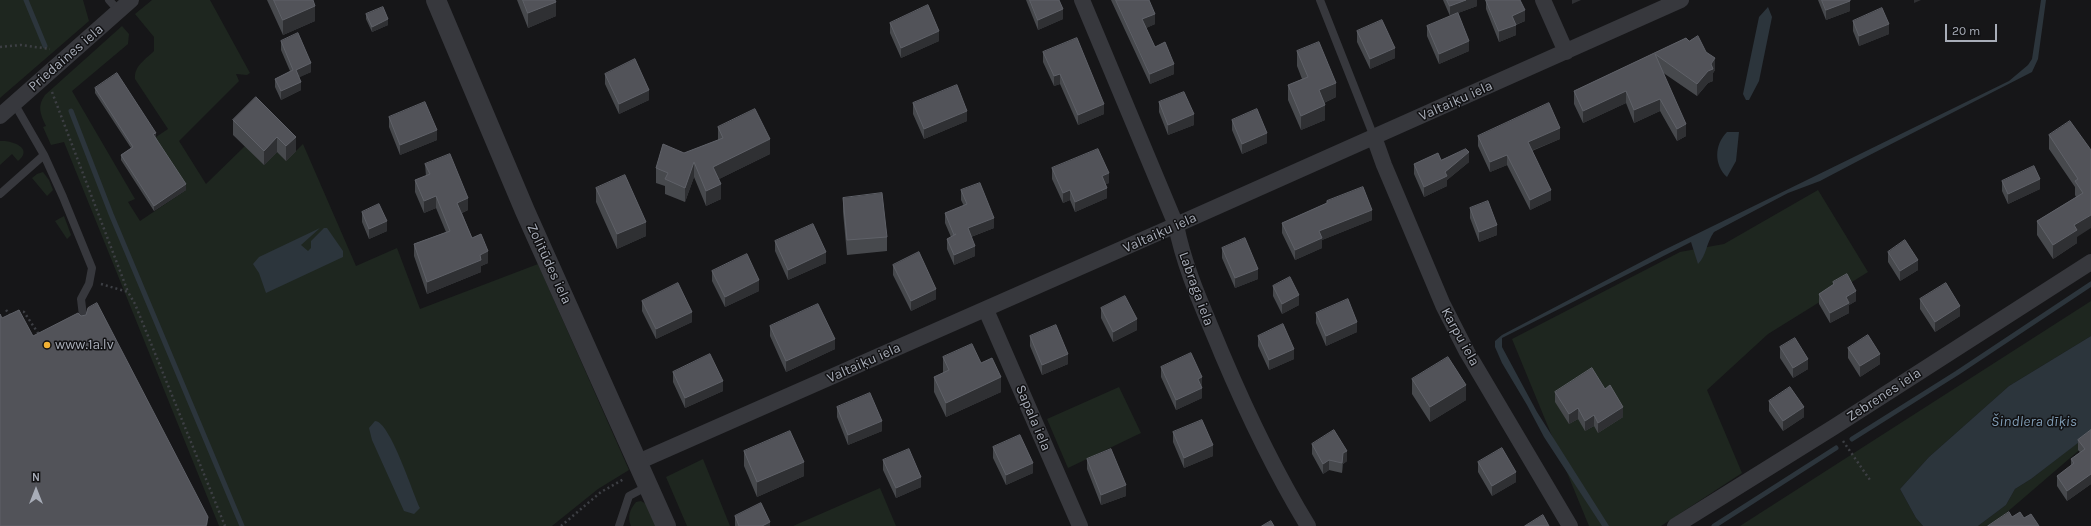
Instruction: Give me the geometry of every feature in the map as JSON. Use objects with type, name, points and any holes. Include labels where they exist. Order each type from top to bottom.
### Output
[{"type":"street","name":"Priedaines iela","points":[[0,116],[45,76],[114,6],[131,0]]},
{"type":"street","name":"Zolitūdes iela","points":[[436,0],[525,212],[666,526]]},
{"type":"street","name":"Labraga iela","points":[[1082,0],[1176,226],[1182,254],[1230,373],[1275,467],[1308,526]]},
{"type":"street","points":[[1543,0],[1566,52]]},
{"type":"street","name":"Valtaiķu iela","points":[[643,473],[986,310],[1681,0]]},
{"type":"street","name":"Karpu iela","points":[[1374,137],[1384,165],[1442,305],[1467,352],[1570,526]]},
{"type":"street","name":"Zebrenes iela","points":[[1675,526],[1834,427],[2091,262]]},
{"type":"street","name":"Sapala iela","points":[[986,310],[1080,526]]},
{"type":"lane","points":[[1320,0],[1374,137]]},
{"type":"lane","points":[[14,103],[44,155],[92,268],[90,281],[81,299],[83,316]]},
{"type":"lane","points":[[0,194],[44,155]]},
{"type":"lane","points":[[619,526],[629,496],[643,473]]},
{"type":"path","points":[[0,47],[21,45],[57,51]]},
{"type":"path","points":[[45,76],[128,292],[138,311],[225,526]]},
{"type":"path","points":[[90,281],[128,292]]},
{"type":"path","points":[[6,310],[9,316],[18,311],[24,312],[41,338]]},
{"type":"path","points":[[1834,427],[1870,480]]},
{"type":"path","points":[[561,526],[601,492],[618,482],[643,473]]},
{"type":"shaded area","points":[[0,0],[83,0],[89,21],[0,98]]},
{"type":"shaded area","points":[[152,0],[210,0],[250,73],[247,75],[236,74],[239,81],[179,141],[206,184],[245,146],[264,165],[277,152],[286,161],[303,144],[356,266],[397,248],[420,309],[538,264],[629,470],[598,489],[552,526],[219,526],[64,142],[51,145],[43,127],[46,126],[40,110],[42,99],[45,95],[122,26],[129,34],[128,44],[72,91],[135,199],[128,202],[140,221],[186,190],[153,139],[168,129],[135,79],[136,70],[138,67],[154,51],[154,37],[135,14]]},
{"type":"shaded area","points":[[0,141],[15,143],[20,146],[24,152],[18,161],[12,154],[0,165]]},
{"type":"shaded area","points":[[43,172],[49,180],[53,190],[47,196],[32,178]]},
{"type":"shaded area","points":[[1818,190],[1868,272],[1768,334],[1707,390],[1742,473],[1661,526],[1589,526],[1512,339],[1680,252],[1724,244]]},
{"type":"shaded area","points":[[64,216],[71,235],[67,239],[55,221]]},
{"type":"shaded area","points":[[2091,301],[2091,336],[2009,386],[1929,457],[1900,489],[1916,518],[1923,526],[1740,526]]},
{"type":"shaded area","points":[[1119,387],[1141,433],[1068,468],[1047,419]]},
{"type":"shaded area","points":[[2089,434],[2091,440],[1991,526],[1978,526],[2006,505],[2015,489],[2031,479]]},
{"type":"shaded area","points":[[703,459],[730,526],[687,526],[666,477]]},
{"type":"shaded area","points":[[880,488],[896,526],[793,526]]},
{"type":"shaded area","points":[[641,501],[646,504],[658,526],[631,526],[629,516],[632,507],[636,502]]},
{"type":"water","points":[[2041,0],[2046,0],[2038,59],[2032,72],[1820,181],[1788,193],[1714,232],[1709,240],[1703,257],[1698,264],[1691,242],[1502,338],[1502,347],[1537,412],[1609,526],[1602,526],[1544,437],[1502,363],[1495,347],[1495,341],[1502,335],[1662,251],[2009,81],[2028,65],[2032,59]]},
{"type":"water","points":[[1768,7],[1772,17],[1759,81],[1749,100],[1746,100],[1743,94],[1759,17]]},
{"type":"water","points":[[1727,132],[1739,132],[1736,161],[1727,177],[1720,167],[1717,155],[1720,143]]},
{"type":"water","points":[[320,228],[301,245],[308,251],[311,248],[311,241],[324,228],[327,228],[343,251],[343,257],[266,293],[259,273],[253,264],[259,257]]},
{"type":"water","name":"Šindlera dīķis","points":[[2091,336],[2091,433],[2031,479],[2015,489],[2006,505],[1978,526],[1923,526],[1916,518],[1900,489],[1929,457],[2009,386]]},
{"type":"water","points":[[375,421],[381,424],[387,433],[400,459],[420,508],[414,514],[404,511],[372,440],[369,428]]},
{"type":"building","points":[[274,0],[313,0],[315,6],[283,20]]},
{"type":"building","points":[[523,0],[555,0],[556,2],[528,13]]},
{"type":"building","points":[[1030,0],[1059,0],[1063,9],[1038,20]]},
{"type":"building","points":[[1116,0],[1149,0],[1155,14],[1142,19],[1155,47],[1165,42],[1174,64],[1150,74]]},
{"type":"building","points":[[1447,0],[1466,0],[1450,6]]},
{"type":"building","points":[[1486,0],[1520,0],[1525,10],[1512,16],[1516,25],[1499,31]]},
{"type":"building","points":[[1822,0],[1850,0],[1850,1],[1826,10]]},
{"type":"building","points":[[928,5],[939,31],[901,48],[890,23]]},
{"type":"building","points":[[383,7],[388,19],[372,27],[366,14]]},
{"type":"building","points":[[1882,8],[1889,24],[1859,36],[1853,21]]},
{"type":"building","points":[[1458,13],[1469,41],[1439,54],[1427,26]]},
{"type":"building","points":[[1382,20],[1395,48],[1370,59],[1357,31]]},
{"type":"building","points":[[298,33],[311,63],[296,70],[301,82],[281,91],[275,79],[293,70],[281,41]]},
{"type":"building","points":[[1698,36],[1706,52],[1715,58],[1711,64],[1713,69],[1708,71],[1697,84],[1655,54],[1686,124],[1677,129],[1660,99],[1634,110],[1626,91],[1583,111],[1574,91],[1686,38],[1689,41]]},
{"type":"building","points":[[1077,38],[1104,104],[1078,115],[1060,74],[1054,76],[1043,52]]},
{"type":"building","points":[[1319,42],[1336,83],[1319,90],[1325,105],[1301,116],[1288,85],[1308,77],[1297,51]]},
{"type":"building","points":[[635,59],[649,90],[619,104],[605,74]]},
{"type":"building","points":[[117,73],[156,133],[153,134],[186,184],[154,206],[121,155],[133,147],[95,88]]},
{"type":"building","points":[[957,85],[967,111],[924,129],[913,103]]},
{"type":"building","points":[[1184,92],[1194,114],[1168,125],[1159,102]]},
{"type":"building","points":[[256,97],[296,137],[286,146],[277,137],[264,151],[233,120]]},
{"type":"building","points":[[425,102],[437,130],[400,145],[389,117]]},
{"type":"building","points":[[1549,103],[1560,128],[1528,142],[1551,190],[1530,200],[1507,155],[1490,162],[1478,136]]},
{"type":"building","points":[[755,109],[770,139],[713,167],[721,184],[706,191],[694,162],[685,188],[665,179],[668,173],[656,168],[663,144],[684,153],[723,138],[718,127]]},
{"type":"building","points":[[1257,109],[1267,133],[1242,144],[1232,120]]},
{"type":"building","points":[[2070,121],[2091,150],[2091,215],[2074,225],[2077,230],[2053,245],[2037,221],[2083,193],[2075,181],[2078,179],[2049,135]]},
{"type":"building","points":[[1098,149],[1109,173],[1102,176],[1107,188],[1075,202],[1070,190],[1063,193],[1052,168]]},
{"type":"building","points":[[1466,149],[1469,152],[1445,172],[1447,176],[1424,187],[1414,164],[1438,153],[1441,160]]},
{"type":"building","points":[[450,154],[468,198],[457,203],[472,238],[481,234],[488,251],[480,255],[481,260],[427,282],[414,244],[450,231],[436,196],[424,201],[415,180],[430,174],[425,164]]},
{"type":"building","points":[[2034,166],[2040,179],[2008,194],[2002,181]]},
{"type":"building","points":[[625,175],[646,222],[617,234],[596,188]]},
{"type":"building","points":[[980,183],[994,218],[968,228],[975,246],[954,255],[947,239],[956,234],[954,235],[945,213],[967,204],[961,190]]},
{"type":"building","points":[[1363,187],[1372,210],[1319,231],[1322,238],[1295,250],[1282,223],[1327,203],[1327,201]]},
{"type":"building","points":[[882,193],[887,237],[847,240],[843,198]]},
{"type":"building","points":[[1488,201],[1497,225],[1479,232],[1470,208]]},
{"type":"building","points":[[379,204],[387,221],[369,229],[362,212]]},
{"type":"building","points":[[813,224],[826,252],[788,270],[775,241]]},
{"type":"building","points":[[1245,238],[1258,269],[1235,278],[1222,248]]},
{"type":"building","points":[[1905,240],[1918,260],[1900,271],[1888,252]]},
{"type":"building","points":[[919,252],[936,289],[911,301],[893,265]]},
{"type":"building","points":[[747,254],[759,280],[725,297],[712,271]]},
{"type":"building","points":[[1847,274],[1856,291],[1846,297],[1849,303],[1830,313],[1819,294],[1834,284],[1833,282]]},
{"type":"building","points":[[1290,277],[1299,295],[1282,304],[1273,286]]},
{"type":"building","points":[[678,283],[692,312],[656,329],[642,301]]},
{"type":"building","points":[[1946,283],[1960,306],[1935,322],[1920,299]]},
{"type":"building","points":[[1125,296],[1137,319],[1113,332],[1101,308]]},
{"type":"building","points":[[1348,299],[1357,322],[1326,336],[1316,313]]},
{"type":"building","points":[[97,303],[208,517],[206,526],[0,526],[0,314],[2,318],[19,310],[33,336],[78,313],[81,316],[86,315],[88,308]]},
{"type":"building","points":[[818,304],[835,339],[786,361],[770,326]]},
{"type":"building","points":[[1283,324],[1294,349],[1269,360],[1258,336]]},
{"type":"building","points":[[1056,325],[1068,354],[1042,365],[1030,336]]},
{"type":"building","points":[[1868,335],[1880,354],[1860,366],[1848,348]]},
{"type":"building","points":[[1795,338],[1808,359],[1793,368],[1780,347]]},
{"type":"building","points":[[972,344],[981,363],[992,358],[1001,377],[946,403],[934,377],[949,370],[943,357]]},
{"type":"building","points":[[1191,353],[1202,377],[1198,379],[1202,388],[1176,400],[1161,367]]},
{"type":"building","points":[[710,354],[723,381],[685,398],[673,372]]},
{"type":"building","points":[[1448,357],[1466,385],[1430,407],[1412,379]]},
{"type":"building","points":[[1592,368],[1605,389],[1610,385],[1623,407],[1598,423],[1594,415],[1585,421],[1578,408],[1569,414],[1555,392]]},
{"type":"building","points":[[1790,387],[1804,407],[1783,421],[1769,401]]},
{"type":"building","points":[[870,393],[882,421],[848,435],[837,407]]},
{"type":"building","points":[[1202,420],[1213,445],[1184,458],[1173,432]]},
{"type":"building","points":[[1334,430],[1347,451],[1343,453],[1342,463],[1329,460],[1323,464],[1312,444]]},
{"type":"building","points":[[2091,430],[2091,474],[2067,491],[2057,476],[2074,463],[2071,459],[2085,449],[2078,440]]},
{"type":"building","points":[[790,431],[804,462],[757,482],[744,451]]},
{"type":"building","points":[[1020,435],[1033,463],[1006,475],[993,447]]},
{"type":"building","points":[[1502,448],[1516,472],[1492,486],[1478,462]]},
{"type":"building","points":[[909,449],[921,477],[896,488],[883,460]]},
{"type":"building","points":[[1111,449],[1126,485],[1101,495],[1087,459]]},
{"type":"building","points":[[761,503],[770,522],[762,526],[739,526],[735,516]]},
{"type":"building","points":[[2009,512],[2012,517],[2020,512],[2024,518],[2031,514],[2039,526],[1988,526]]},
{"type":"building","points":[[1543,515],[1549,526],[1525,526]]},
{"type":"building","points":[[1271,521],[1274,526],[1262,526]]},
{"type":"waterway","points":[[26,0],[45,46]]},
{"type":"waterway","points":[[71,111],[111,214],[242,526]]},
{"type":"waterway","points":[[1852,439],[1957,373],[2091,284]]},
{"type":"waterway","points":[[1714,526],[1836,448]]},
{"type":"place","name":"www.1a.lv","points":[[47,345]]}]
